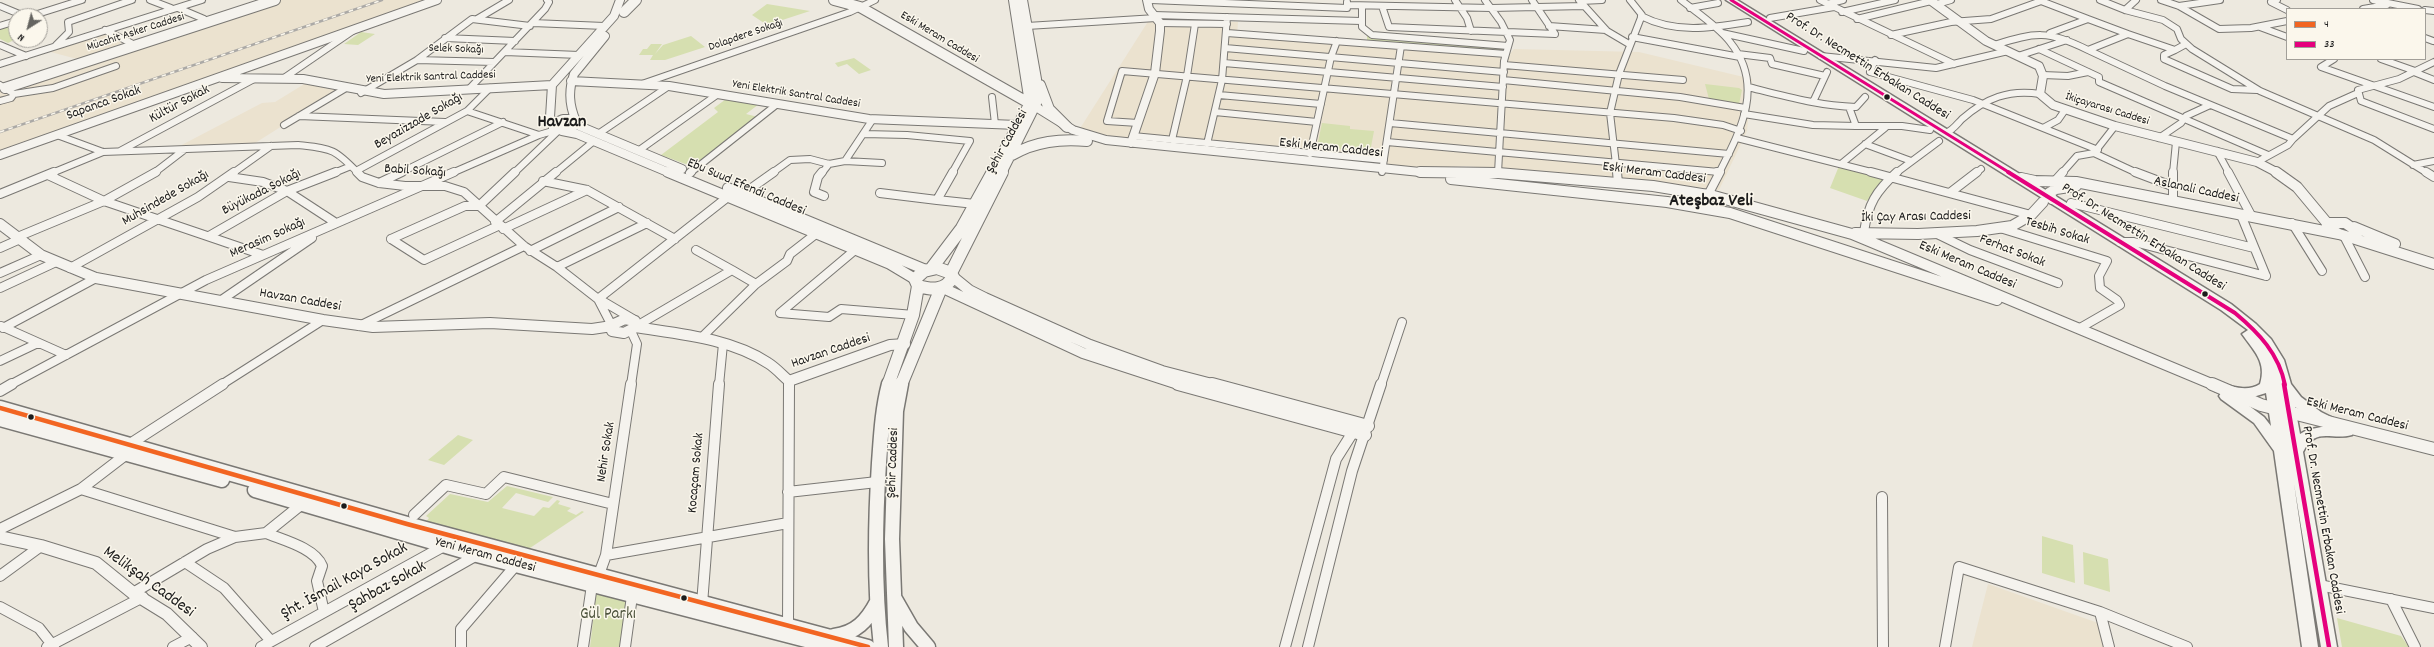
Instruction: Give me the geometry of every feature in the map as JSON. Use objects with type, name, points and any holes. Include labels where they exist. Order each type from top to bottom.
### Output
[{"type":"main road","name":"Mücahit Asker Caddesi","points":[[3,87],[131,43],[265,0]]},
{"type":"main road","name":"Mücahit Asker Caddesi","points":[[3,87],[275,0]]},
{"type":"main road","points":[[624,12],[636,0]]},
{"type":"main road","name":"Eski Meram Caddesi","points":[[834,0],[860,7],[1032,107]]},
{"type":"main road","name":"Şehir Caddesi","points":[[881,647],[892,539],[898,397],[916,347],[942,288],[949,284],[952,275],[1011,156],[1038,95],[1032,79],[1014,0]]},
{"type":"main road","name":"Şehir Caddesi","points":[[1022,0],[1027,26],[1032,79]]},
{"type":"main road","name":"Prof. Dr. Necmettin Erbakan Caddesi","points":[[1731,0],[1821,56],[1942,137],[2016,176],[2048,200],[2228,317],[2259,346],[2270,371],[2280,452],[2310,647]]},
{"type":"main road","name":"Prof. Dr. Necmettin Erbakan Caddesi","points":[[1720,1],[1804,51],[1930,130],[2120,242],[2226,307],[2251,326],[2274,350],[2282,370],[2285,384],[2295,453],[2329,647]]},
{"type":"main road","points":[[1003,88],[1013,89],[1022,87],[1032,79],[1049,109],[1067,127]]},
{"type":"main road","name":"Eski Meram Caddesi","points":[[987,81],[1003,88],[1032,107]]},
{"type":"main road","name":"Şehir Caddesi","points":[[896,647],[886,597],[878,482],[885,401],[914,315],[917,283],[954,241],[1018,125],[1032,107]]},
{"type":"main road","points":[[558,129],[567,119],[577,123]]},
{"type":"main road","points":[[1011,156],[1024,147],[1040,141],[1088,141]]},
{"type":"main road","points":[[929,270],[943,269],[952,275]]},
{"type":"main road","points":[[917,283],[927,290],[942,288]]},
{"type":"main road","points":[[2223,392],[2258,392],[2266,386],[2270,371]]},
{"type":"main road","points":[[2285,384],[2300,404],[2319,417],[2342,429]]},
{"type":"main road","points":[[2223,392],[2259,420],[2280,452]]},
{"type":"main road","name":"Yeni Meram Caddesi","points":[[0,408],[302,504],[477,556],[702,604],[788,625],[828,644]]},
{"type":"main road","name":"Yeni Meram Caddesi","points":[[0,419],[129,449],[263,484],[595,581],[632,596],[828,644],[868,647]]},
{"type":"main road","points":[[2295,453],[2300,443],[2307,435],[2323,431],[2342,429]]},
{"type":"main road","points":[[828,644],[860,627],[886,597],[928,647]]},
{"type":"street","points":[[66,0],[72,3]]},
{"type":"street","points":[[48,11],[82,0]]},
{"type":"street","points":[[56,46],[69,32],[68,22],[132,0]]},
{"type":"street","points":[[150,0],[171,8]]},
{"type":"street","points":[[0,64],[171,8],[178,8],[202,0]]},
{"type":"street","name":"Sapanca Sokak","points":[[0,155],[437,0]]},
{"type":"street","points":[[361,93],[417,60],[466,22],[477,19],[509,0]]},
{"type":"street","points":[[469,90],[545,9],[549,2],[547,0]]},
{"type":"street","points":[[587,190],[499,225],[424,260],[391,239],[465,206],[479,206],[558,129],[550,117],[552,85],[614,16],[620,0]]},
{"type":"street","points":[[577,123],[569,106],[571,81],[574,74],[624,12],[631,0]]},
{"type":"street","name":"Dolapdere Sokağı","points":[[638,85],[860,7],[875,0]]},
{"type":"street","points":[[1146,0],[1156,19],[1155,74],[1132,139],[1172,140],[1310,154],[1383,167],[1401,46]]},
{"type":"street","points":[[1150,0],[1347,8],[1348,3],[1362,6],[1491,8],[1536,7],[1602,0]]},
{"type":"street","points":[[1410,0],[1413,7]]},
{"type":"street","points":[[1455,0],[1467,18],[1470,31]]},
{"type":"street","points":[[1486,0],[1510,40],[1504,68],[1498,173]]},
{"type":"street","points":[[1382,6],[1384,17],[1389,27],[1555,34],[1532,0]]},
{"type":"street","points":[[1630,0],[1641,16],[1655,25],[1698,29],[1748,22]]},
{"type":"street","points":[[1681,0],[1712,28],[1721,33],[1804,51]]},
{"type":"street","points":[[1820,0],[1842,12],[1954,64]]},
{"type":"street","points":[[1827,4],[1843,0]]},
{"type":"street","points":[[1842,12],[1895,0]]},
{"type":"street","points":[[1857,19],[1932,2],[1951,0]]},
{"type":"street","points":[[1891,35],[1959,22],[1991,19],[2043,0],[2088,19],[2175,50]]},
{"type":"street","points":[[2100,0],[2125,10],[2163,20],[2177,28],[2181,39],[2186,44],[2260,90],[2374,140],[2434,177]]},
{"type":"street","points":[[2125,10],[2136,0]]},
{"type":"street","points":[[2162,0],[2179,6],[2219,30],[2259,27],[2286,20]]},
{"type":"street","points":[[2179,6],[2220,0]]},
{"type":"street","points":[[2373,0],[2413,8]]},
{"type":"street","points":[[1690,8],[1720,1]]},
{"type":"street","points":[[2272,1],[2286,9]]},
{"type":"street","points":[[1581,2],[1606,30],[1629,44]]},
{"type":"street","points":[[1864,232],[1866,214],[1876,196],[1892,177],[1980,104],[2011,91],[2040,94],[2043,75],[2041,69],[1966,29],[1952,14],[1932,2]]},
{"type":"street","points":[[2370,8],[2394,4]]},
{"type":"street","points":[[1362,6],[1361,21],[1366,33],[1372,35],[1508,46]]},
{"type":"street","points":[[1770,18],[1834,7]]},
{"type":"street","points":[[178,8],[204,19]]},
{"type":"street","points":[[1618,183],[1610,112],[1619,74],[1632,36],[1641,16]]},
{"type":"street","points":[[1027,26],[1227,17],[1361,21]]},
{"type":"street","points":[[1207,144],[1222,80],[1227,33],[1227,17]]},
{"type":"street","points":[[477,19],[531,24],[604,26]]},
{"type":"street","points":[[1156,19],[1195,24],[1227,24]]},
{"type":"street","points":[[1994,45],[2035,33],[2050,33],[2088,19]]},
{"type":"street","points":[[1172,140],[1187,76],[1195,24]]},
{"type":"street","points":[[1549,26],[1606,30]]},
{"type":"street","points":[[2259,27],[2286,37]]},
{"type":"street","points":[[284,78],[358,28]]},
{"type":"street","points":[[105,30],[131,43]]},
{"type":"street","points":[[1227,33],[1506,54]]},
{"type":"street","points":[[1704,194],[1709,192],[1741,131],[1748,87],[1745,66],[1721,33]]},
{"type":"street","points":[[2050,33],[2210,105],[2293,139]]},
{"type":"street","points":[[2088,50],[2128,34]]},
{"type":"street","points":[[1632,36],[1739,56],[1770,58],[1772,64],[1826,74],[1813,102]]},
{"type":"street","points":[[445,38],[515,41]]},
{"type":"street","points":[[2018,56],[2066,40]]},
{"type":"street","points":[[1310,154],[1331,57],[1337,41]]},
{"type":"street","points":[[2186,44],[2164,55],[2164,59],[2232,89],[2260,90]]},
{"type":"street","points":[[0,45],[26,56]]},
{"type":"street","points":[[1225,48],[1399,62],[1619,74],[1683,80]]},
{"type":"street","points":[[2039,49],[2098,77],[2099,82],[2268,155]]},
{"type":"street","points":[[1821,56],[1875,60],[1929,68],[1954,64],[2008,51]]},
{"type":"street","points":[[505,52],[579,55]]},
{"type":"street","name":"Selek Sokağı","points":[[417,60],[494,62]]},
{"type":"street","points":[[1875,60],[1870,72],[1944,92],[2045,127],[2096,151],[2122,167],[2172,186]]},
{"type":"street","points":[[2332,60],[2321,67],[2371,87],[2434,107]]},
{"type":"street","points":[[2384,60],[2434,80]]},
{"type":"street","points":[[2257,162],[2288,145],[2329,106],[2358,93],[2358,90],[2414,72],[2434,62]]},
{"type":"street","points":[[1224,63],[1397,78],[1616,90],[1680,97],[1806,125],[1885,128],[1902,126],[1930,130]]},
{"type":"street","points":[[3,87],[14,94],[32,93],[55,87],[116,66]]},
{"type":"street","points":[[1138,123],[1107,120],[1122,71],[1610,112],[1723,125],[1741,131]]},
{"type":"street","points":[[2043,75],[2068,76],[2088,72]]},
{"type":"street","name":"Yeni Elektrik Santral Caddesi","points":[[216,78],[284,78],[314,81],[361,93],[384,94],[552,85]]},
{"type":"street","name":"Kültür Sokak","points":[[118,152],[254,79]]},
{"type":"street","name":"Yeni Elektrik Santral Caddesi","points":[[571,81],[668,86],[776,105],[873,119],[1018,125]]},
{"type":"street","points":[[499,225],[543,181],[596,138],[668,86]]},
{"type":"street","points":[[1748,87],[1813,102],[1849,107],[1856,107],[1865,97]]},
{"type":"street","points":[[284,125],[346,88]]},
{"type":"street","name":"Beyazizzade Sokağı","points":[[353,169],[467,111],[490,88]]},
{"type":"street","points":[[2358,93],[2361,101],[2434,129]]},
{"type":"street","points":[[0,101],[11,98],[14,94]]},
{"type":"street","points":[[638,151],[718,94]]},
{"type":"street","name":"İkiçayarası Caddesi","points":[[2040,94],[2053,105],[2115,126],[2257,162],[2284,176],[2311,204]]},
{"type":"street","points":[[1219,95],[1321,104]]},
{"type":"street","points":[[992,97],[995,124]]},
{"type":"street","points":[[690,173],[776,105]]},
{"type":"street","points":[[2159,138],[2182,123],[2184,118],[2210,105]]},
{"type":"street","name":"Eski Meram Caddesi","points":[[1032,107],[1067,127],[1089,136],[1132,139],[1441,174],[1498,173],[1618,183],[1704,194],[1852,234],[2080,328],[2223,392]]},
{"type":"street","name":"Eski Meram Caddesi","points":[[1032,107],[1070,135],[1088,141],[1383,167],[1651,200],[1714,210],[1743,217],[2013,306],[2223,392],[2276,412],[2434,453]]},
{"type":"street","points":[[1849,107],[1856,126]]},
{"type":"street","points":[[2045,127],[2058,120],[2065,110]]},
{"type":"street","points":[[467,111],[539,135]]},
{"type":"street","points":[[1215,112],[1317,122]]},
{"type":"street","points":[[299,116],[446,122]]},
{"type":"street","points":[[845,161],[873,119]]},
{"type":"street","points":[[379,183],[503,122]]},
{"type":"street","name":"Ebu Suud Efendi Caddesi","points":[[577,123],[596,138],[890,264],[917,283]]},
{"type":"street","points":[[1390,123],[1729,154]]},
{"type":"street","points":[[2054,182],[2077,156],[2096,151],[2115,126]]},
{"type":"street","points":[[1841,164],[1885,128]]},
{"type":"street","name":"Ebu Suud Efendi Caddesi","points":[[558,129],[596,138],[638,151],[929,270]]},
{"type":"street","name":"Merasim Sokağı","points":[[0,391],[181,293],[263,255],[425,184],[539,135],[558,129]]},
{"type":"street","points":[[864,134],[907,135],[970,141],[936,200]]},
{"type":"street","name":"Babil Sokağı","points":[[57,135],[103,152],[298,145],[328,148],[340,154],[353,169],[362,176],[379,183],[404,186],[425,184],[445,186],[464,192],[499,225],[527,248],[557,267],[598,299],[612,326]]},
{"type":"street","points":[[1737,138],[1951,192],[2031,215]]},
{"type":"street","points":[[1387,142],[1719,172]]},
{"type":"street","points":[[2173,200],[2172,186],[2176,142]]},
{"type":"street","points":[[1865,144],[1911,161]]},
{"type":"street","name":"Muhsindede Sokağı","points":[[70,268],[160,219],[229,176],[272,146]]},
{"type":"street","points":[[0,248],[17,239],[104,201],[149,177],[184,150]]},
{"type":"street","points":[[2217,151],[2252,217]]},
{"type":"street","points":[[0,194],[48,176],[103,152]]},
{"type":"street","points":[[743,194],[790,160],[810,159],[829,164],[845,161],[882,163]]},
{"type":"street","points":[[2413,165],[2434,161]]},
{"type":"street","points":[[824,196],[814,192],[818,177],[829,164]]},
{"type":"street","name":"Büyükada Sokağı","points":[[209,236],[287,191],[353,169]]},
{"type":"street","points":[[1951,192],[1981,169]]},
{"type":"street","points":[[48,176],[104,201],[263,255]]},
{"type":"street","points":[[229,176],[263,182],[287,191],[336,223]]},
{"type":"street","name":"Aslanali Caddesi","points":[[2016,176],[2041,183],[2069,181],[2173,200],[2241,215],[2292,223],[2344,236]]},
{"type":"street","points":[[543,181],[587,190],[675,240]]},
{"type":"street","name":"Aslanali Caddesi","points":[[2048,200],[2049,193],[2053,190],[2094,186]]},
{"type":"street","points":[[880,193],[975,204]]},
{"type":"street","points":[[729,196],[675,240],[598,299],[633,326],[732,270]]},
{"type":"street","name":"İki Çay Arası Caddesi","points":[[1852,234],[1864,232],[1935,233],[2012,226],[2031,215],[2048,200]]},
{"type":"street","points":[[2071,203],[2254,248]]},
{"type":"street","points":[[2311,204],[2330,230],[2344,236],[2434,262]]},
{"type":"street","points":[[2311,204],[2357,230],[2358,234],[2344,236]]},
{"type":"street","points":[[358,326],[619,207]]},
{"type":"street","points":[[2120,242],[2134,242],[2266,276],[2241,215]]},
{"type":"street","points":[[557,267],[647,223]]},
{"type":"street","points":[[2292,223],[2322,272]]},
{"type":"street","name":"Aslanali Caddesi","points":[[2292,223],[2347,224]]},
{"type":"street","points":[[2347,224],[2434,262]]},
{"type":"street","name":"Havzan Caddesi","points":[[0,225],[17,239],[41,255],[96,278],[358,326],[490,323],[592,329],[612,326],[612,330],[616,333],[633,326],[701,338],[723,344],[766,362],[789,381],[825,366],[864,356],[890,345],[905,344]]},
{"type":"street","name":"Tesbih Sokak","points":[[1999,228],[2107,261],[2099,276],[2100,288],[2117,300],[2120,305],[2080,328]]},
{"type":"street","points":[[220,301],[321,230]]},
{"type":"street","points":[[701,338],[756,284],[786,261],[790,254],[817,233]]},
{"type":"street","name":"Ferhat Sokak","points":[[1935,233],[1970,250],[2058,283]]},
{"type":"street","points":[[2344,236],[2366,277]]},
{"type":"street","points":[[1825,243],[1906,268],[1915,266],[1917,263],[1914,259]]},
{"type":"street","points":[[696,250],[756,284]]},
{"type":"street","points":[[855,250],[780,313],[829,317],[841,309],[914,315]]},
{"type":"street","points":[[0,273],[41,255]]},
{"type":"street","points":[[0,288],[56,262]]},
{"type":"street","points":[[952,275],[969,290],[985,298],[1121,357],[1162,371],[1367,430]]},
{"type":"street","points":[[2,327],[96,278]]},
{"type":"street","points":[[942,288],[1083,353],[1158,379],[1353,432],[1367,430]]},
{"type":"street","points":[[0,529],[81,489],[129,449],[323,320]]},
{"type":"street","points":[[1308,647],[1352,471],[1402,322]]},
{"type":"street","name":"Nehir Sokak","points":[[583,647],[595,581],[606,555],[637,344],[633,326]]},
{"type":"street","points":[[2,327],[66,355]]},
{"type":"street","points":[[0,361],[38,343]]},
{"type":"street","name":"Kocaçam Sokak","points":[[702,604],[706,538],[723,344]]},
{"type":"street","points":[[788,625],[789,381]]},
{"type":"street","name":"Eski Meram Caddesi","points":[[2342,429],[2434,449]]},
{"type":"street","points":[[1285,647],[1336,459],[1353,432]]},
{"type":"street","points":[[414,515],[446,485],[486,494],[504,477],[613,504]]},
{"type":"street","points":[[788,492],[878,482]]},
{"type":"street","points":[[81,489],[235,537]]},
{"type":"street","points":[[1882,497],[1883,647]]},
{"type":"street","points":[[266,533],[302,504]]},
{"type":"street","points":[[606,555],[788,523]]},
{"type":"street","points":[[0,607],[39,628],[51,646],[138,595],[185,562],[207,549],[235,537],[266,533],[311,553],[320,561],[322,566],[318,581],[324,612]]},
{"type":"street","name":"Melikşah Caddesi","points":[[0,538],[41,546],[96,563],[138,595],[168,614],[192,637],[200,647]]},
{"type":"street","points":[[0,576],[41,546]]},
{"type":"street","name":"Şht. İsmail Kaya Sokak","points":[[261,647],[444,546]]},
{"type":"street","name":"Şahbaz Sokak","points":[[315,647],[477,556]]},
{"type":"street","points":[[185,562],[224,588],[271,641]]},
{"type":"street","points":[[461,647],[461,629],[516,565]]},
{"type":"street","points":[[1945,647],[1959,567],[2100,612],[2187,647]]},
{"type":"street","points":[[2319,585],[2434,608]]},
{"type":"street","points":[[625,647],[632,596]]},
{"type":"street","points":[[2391,599],[2415,647]]},
{"type":"street","points":[[2100,612],[2109,647]]},
{"type":"street","points":[[173,647],[192,637]]},
{"type":"shaded area","points":[[281,0],[430,0],[0,151],[0,92]]},
{"type":"shaded area","points":[[1149,20],[1238,22],[1237,36],[1507,57],[1514,49],[1639,52],[1752,79],[1747,131],[1719,190],[1657,182],[1466,166],[1412,169],[1119,138],[1079,130]]},
{"type":"shaded area","points":[[103,33],[121,42],[120,44],[77,59],[47,51]]},
{"type":"shaded area","points":[[306,83],[339,90],[252,145],[174,149],[262,103],[275,102]]},
{"type":"shaded area","points":[[1988,584],[2098,623],[2104,647],[1972,647]]},
{"type":"green space","points":[[767,4],[810,11],[767,25],[752,15]]},
{"type":"green space","points":[[8,26],[8,43],[0,39],[0,28]]},
{"type":"green space","points":[[361,32],[375,34],[358,45],[344,44]]},
{"type":"green space","points":[[691,36],[705,47],[665,60],[650,60],[653,55],[639,55],[643,49],[647,49],[651,44],[662,44],[655,54],[663,45]]},
{"type":"green space","points":[[1367,36],[1500,47],[1503,49],[1500,53],[1367,41]]},
{"type":"green space","points":[[854,58],[871,70],[859,74],[847,64],[838,67],[835,63]]},
{"type":"green space","points":[[1705,84],[1739,88],[1742,90],[1739,104],[1709,99]]},
{"type":"green space","points":[[726,99],[759,104],[746,114],[758,117],[697,165],[691,166],[661,155],[718,112],[714,108]]},
{"type":"green space","points":[[1322,123],[1350,126],[1350,129],[1374,131],[1370,152],[1317,147]]},
{"type":"green space","points":[[1839,166],[1885,179],[1867,201],[1830,188]]},
{"type":"green space","points":[[458,435],[473,440],[444,465],[428,460]]},
{"type":"green space","points":[[507,486],[553,497],[548,502],[516,493],[502,508],[534,516],[543,507],[549,508],[557,500],[560,501],[558,504],[571,508],[567,511],[576,515],[582,511],[584,512],[524,552],[424,524],[429,518],[426,516],[450,494],[488,502]]},
{"type":"green space","points":[[2042,536],[2073,545],[2075,583],[2042,573]]},
{"type":"green space","points":[[2083,552],[2108,559],[2110,592],[2084,584]]},
{"type":"green space","name":"Gül Parkı","points":[[596,594],[626,601],[620,647],[590,647]]},
{"type":"green space","points":[[2337,618],[2401,636],[2409,647],[2342,647]]},
{"type":"railway","points":[[0,132],[382,0]]},
{"type":"transit line","name":"33","points":[[1731,0],[2226,307],[2258,334],[2272,351],[2282,370],[2329,647]]},
{"type":"transit line","name":"4","points":[[0,408],[407,524],[868,647]]},
{"type":"district","name":"Havzan","points":[[562,124]]},
{"type":"district","name":"Ateşbaz Veli","points":[[1711,203]]}]
